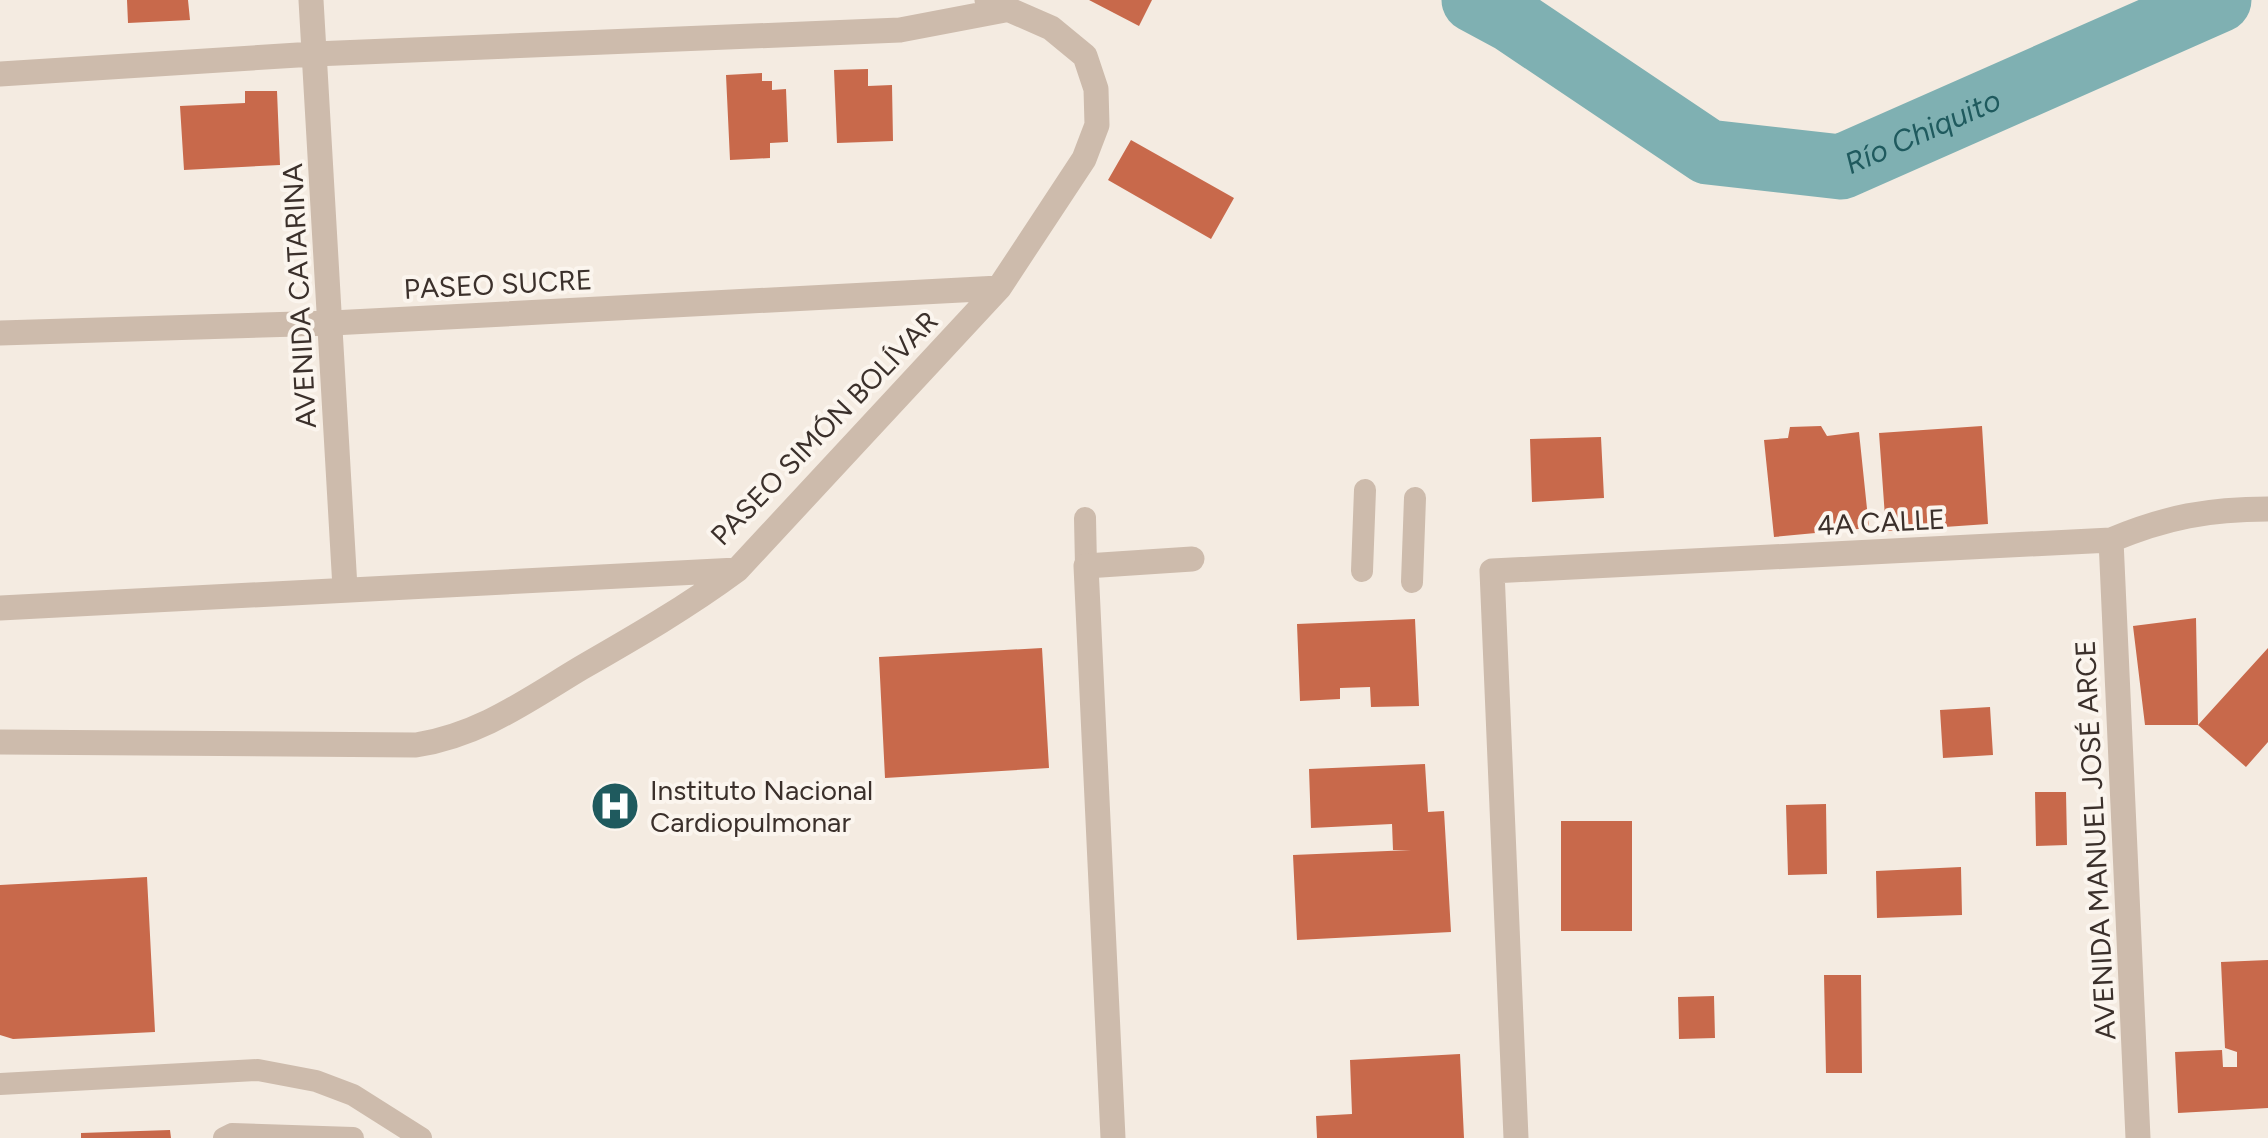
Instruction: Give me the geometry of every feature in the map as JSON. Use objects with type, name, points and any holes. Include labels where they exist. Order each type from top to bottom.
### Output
[{"type":"street","name":"AVENIDA CATARINA","points":[[310,0],[332,323],[344,588]]},
{"type":"street","points":[[0,74],[314,54],[900,30],[996,5]]},
{"type":"street","name":"PASEO SIMÓN BOLÍVAR","points":[[0,608],[736,570],[1000,288],[1084,160],[1097,126],[1096,89],[1085,56],[1051,28],[996,5]]},
{"type":"street","name":"PASEO SUCRE","points":[[0,333],[332,323],[1000,288]]},
{"type":"street","name":"4A CALLE","points":[[1516,1138],[1492,571],[2111,540],[2170,518],[2222,509],[2268,508]]},
{"type":"street","name":"AVENIDA MANUEL JOSÉ ARCE","points":[[2111,540],[2138,1138]]},
{"type":"street","points":[[1113,1138],[1086,566],[1192,560]]},
{"type":"street","points":[[0,742],[416,745],[452,740],[491,722],[693,602],[736,570]]},
{"type":"lane","points":[[1362,571],[1365,490]]},
{"type":"lane","points":[[1412,582],[1415,498]]},
{"type":"lane","points":[[1085,518],[1086,566]]},
{"type":"lane","points":[[0,1084],[258,1070],[316,1080],[353,1096],[421,1138]]},
{"type":"lane","points":[[224,1138],[232,1134],[353,1138]]},
{"type":"building","points":[[127,0],[188,0],[190,20],[128,23]]},
{"type":"building","points":[[1089,0],[1152,0],[1139,26]]},
{"type":"building","points":[[868,69],[868,86],[892,85],[893,141],[837,143],[834,70]]},
{"type":"building","points":[[762,73],[762,81],[772,81],[772,90],[786,89],[788,142],[770,143],[770,158],[730,160],[726,75]]},
{"type":"building","points":[[245,91],[277,91],[280,165],[184,170],[180,106],[245,103]]},
{"type":"building","points":[[1131,140],[1234,198],[1211,239],[1108,180]]},
{"type":"building","points":[[1821,426],[1827,436],[1859,432],[1869,528],[1774,537],[1764,440],[1788,438],[1790,427]]},
{"type":"building","points":[[1982,426],[1988,524],[1886,531],[1879,433]]},
{"type":"building","points":[[1601,437],[1604,498],[1532,502],[1530,439]]},
{"type":"building","points":[[2196,618],[2198,725],[2145,725],[2133,626]]},
{"type":"building","points":[[1415,619],[1419,706],[1371,707],[1370,687],[1340,688],[1340,699],[1300,701],[1297,624]]},
{"type":"building","points":[[1042,648],[1049,768],[885,778],[879,657]]},
{"type":"building","points":[[2268,648],[2268,742],[2246,767],[2198,725]]},
{"type":"building","points":[[1990,707],[1993,755],[1943,758],[1940,710]]},
{"type":"building","points":[[1425,764],[1428,812],[1444,811],[1451,932],[1297,940],[1293,855],[1411,850],[1393,850],[1392,824],[1311,828],[1309,769]]},
{"type":"building","points":[[2035,792],[2066,792],[2067,845],[2036,846]]},
{"type":"building","points":[[1826,804],[1827,874],[1788,875],[1786,805]]},
{"type":"building","points":[[1561,821],[1632,821],[1632,931],[1561,931]]},
{"type":"building","points":[[1961,867],[1962,915],[1877,918],[1876,871]]},
{"type":"building","points":[[147,877],[155,1032],[13,1039],[0,1035],[0,885]]},
{"type":"building","points":[[2268,960],[2268,1108],[2178,1113],[2175,1052],[2222,1050],[2223,1067],[2237,1067],[2237,1052],[2225,1048],[2221,962]]},
{"type":"building","points":[[1824,975],[1861,975],[1862,1073],[1826,1073]]},
{"type":"building","points":[[1714,996],[1715,1038],[1679,1039],[1678,997]]},
{"type":"building","points":[[1460,1054],[1464,1138],[1317,1138],[1316,1116],[1352,1114],[1350,1060]]},
{"type":"building","points":[[170,1130],[171,1138],[81,1138],[81,1133]]},
{"type":"waterway","name":"Río Chiquito","points":[[1474,0],[1513,21],[1708,152],[1841,167],[2219,0]]},
{"type":"place","name":"Instituto Nacional Cardiopulmonar","points":[[615,806]]}]
